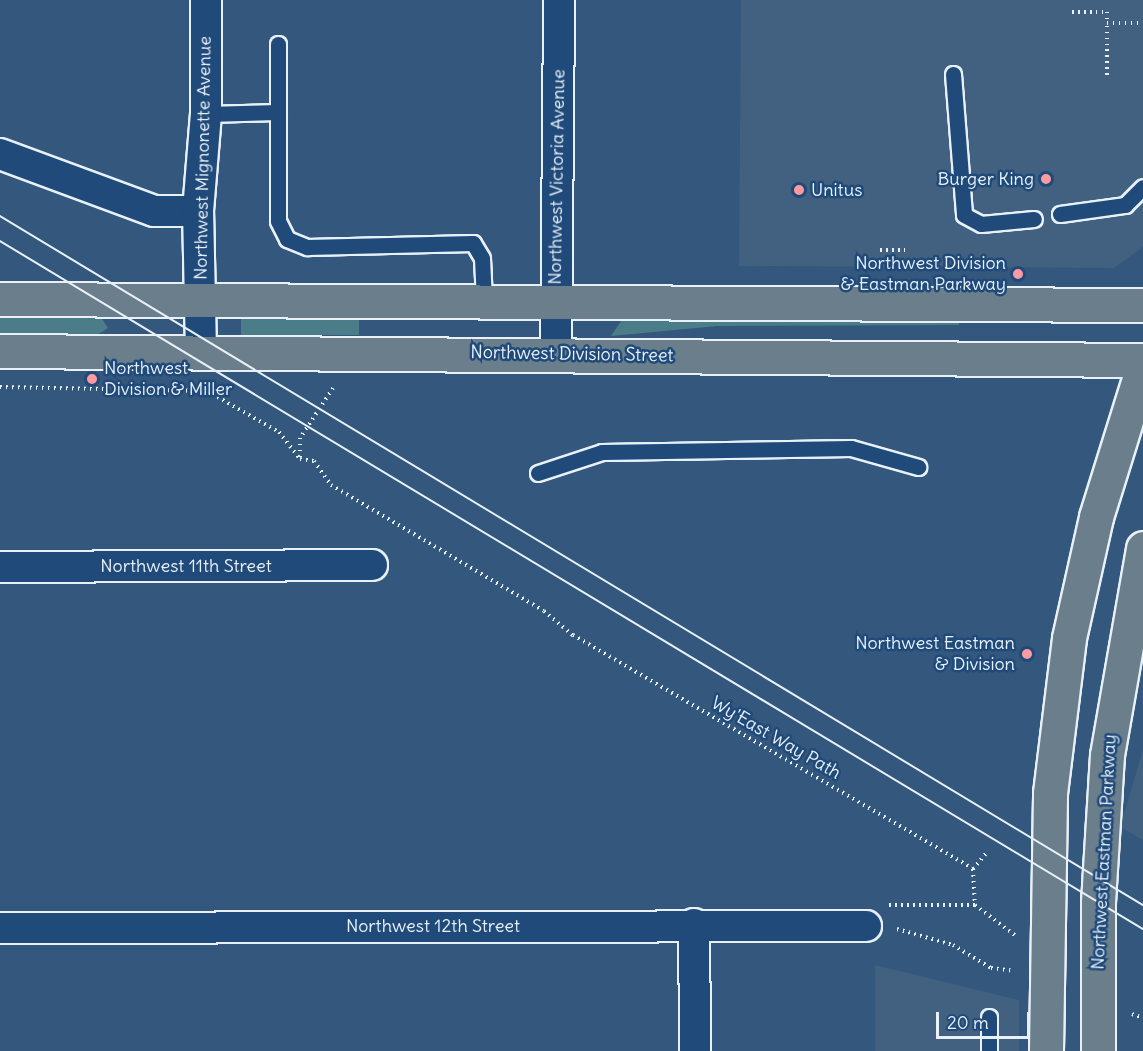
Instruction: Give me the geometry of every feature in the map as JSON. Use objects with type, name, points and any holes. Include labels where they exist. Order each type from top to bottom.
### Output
[{"type":"main road","points":[[0,299],[1143,305]]},
{"type":"main road","name":"Northwest Division Street","points":[[0,351],[556,353],[1143,360]]},
{"type":"main road","points":[[1046,1051],[1050,793],[1069,638],[1096,517],[1143,366]]},
{"type":"main road","name":"Northwest Eastman Parkway","points":[[1098,1051],[1098,902],[1107,755],[1143,548]]},
{"type":"street","name":"Northwest Mignonette Avenue","points":[[201,352],[198,211],[206,114],[206,0]]},
{"type":"street","name":"Northwest Victoria Avenue","points":[[556,353],[559,0]]},
{"type":"street","points":[[0,154],[154,211],[198,211]]},
{"type":"street","name":"Northwest 11th Street","points":[[0,567],[372,565]]},
{"type":"street","points":[[694,924],[694,1051]]},
{"type":"street","name":"Northwest 12th Street","points":[[0,928],[694,924],[866,926]]},
{"type":"lane","points":[[278,44],[278,221],[287,239],[307,248],[473,243],[482,258],[484,301]]},
{"type":"lane","points":[[953,74],[964,215],[981,224],[1034,219]]},
{"type":"lane","points":[[206,114],[278,112]]},
{"type":"lane","points":[[1060,214],[1125,205],[1143,187]]},
{"type":"lane","points":[[538,473],[602,452],[827,448],[851,448],[918,467]]},
{"type":"lane","points":[[989,1051],[990,1017]]},
{"type":"path","points":[[1072,12],[1107,12],[1107,75]]},
{"type":"path","points":[[1107,23],[1143,23]]},
{"type":"path","points":[[880,250],[905,250]]},
{"type":"path","name":"Wy'East Way Path","points":[[0,387],[207,391],[279,432],[300,459],[314,461],[331,485],[544,611],[573,635],[973,869]]},
{"type":"path","points":[[300,459],[300,438],[318,408],[332,388],[344,388]]},
{"type":"path","points":[[975,905],[973,869],[988,851]]},
{"type":"path","points":[[867,905],[975,905],[1015,935],[1046,971],[991,968],[953,945],[866,926],[867,905]]},
{"type":"shaded area","points":[[741,0],[1143,0],[1143,247],[1114,268],[739,266]]},
{"type":"shaded area","points":[[1143,750],[1143,840],[1120,827]]},
{"type":"shaded area","points":[[875,965],[1019,1000],[1019,1051],[875,1051]]},
{"type":"green space","points":[[0,317],[101,317],[108,328],[97,335],[0,335]]},
{"type":"green space","points":[[241,318],[359,318],[359,335],[241,335]]},
{"type":"green space","points":[[622,320],[959,322],[959,325],[717,326],[611,336]]},
{"type":"tram line","points":[[0,216],[1143,905]]},
{"type":"tram line","points":[[0,241],[1143,929]]},
{"type":"place","name":"Burger King","points":[[1046,179]]},
{"type":"place","name":"Unitus","points":[[799,190]]},
{"type":"place","name":"Northwest Division & Eastman Parkway","points":[[1018,274]]},
{"type":"place","name":"Northwest Division & Miller","points":[[92,379]]},
{"type":"place","name":"Northwest Eastman & Division","points":[[1027,654]]}]
